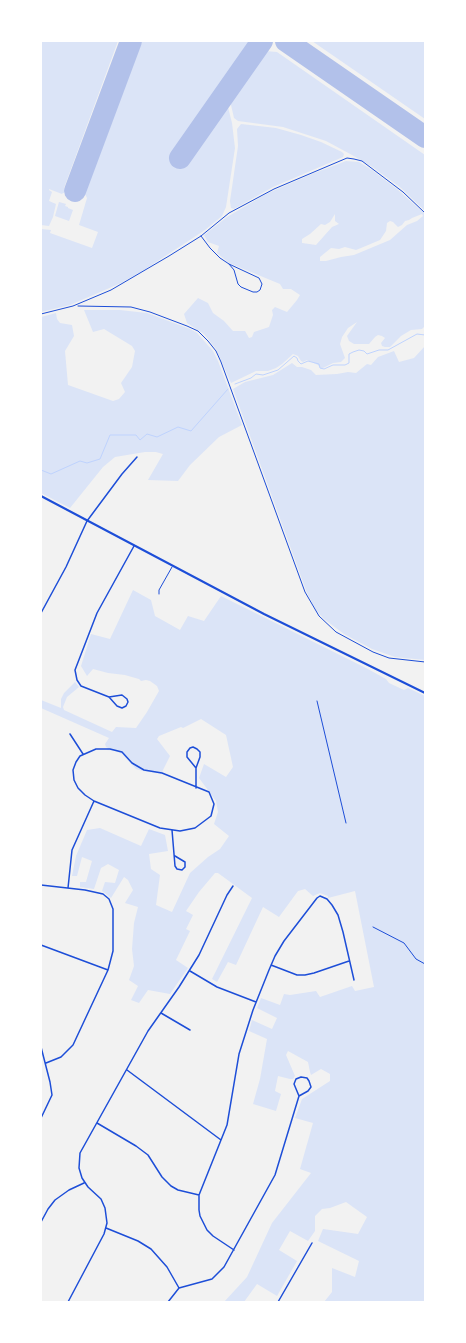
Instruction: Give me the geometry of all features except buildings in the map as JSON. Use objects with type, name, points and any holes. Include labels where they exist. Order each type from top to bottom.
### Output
[{"type":"main road","points":[[41,496],[264,614],[425,692]]},
{"type":"street","points":[[41,613],[66,567],[87,521],[122,474],[137,457]]},
{"type":"street","points":[[108,697],[122,695],[127,699],[127,704],[123,707],[118,707],[108,697],[81,686],[77,680],[75,670],[97,613],[134,546]]},
{"type":"street","points":[[70,734],[83,754]]},
{"type":"street","points":[[196,768],[187,757],[187,752],[193,747],[200,752],[200,757],[196,768],[196,788]]},
{"type":"street","points":[[110,748],[122,752],[132,763],[144,770],[162,773],[209,792],[214,804],[211,816],[195,828],[180,831],[172,830],[160,828],[94,801],[78,788],[72,776],[76,762],[83,754],[96,749],[110,748]]},
{"type":"street","points":[[68,888],[72,850],[94,801]]},
{"type":"street","points":[[172,830],[175,866],[177,869],[182,870],[185,867],[185,862],[175,856]]},
{"type":"street","points":[[41,885],[99,892],[106,896],[111,902],[113,909],[113,951],[108,970],[73,1045],[61,1057],[46,1063]]},
{"type":"street","points":[[68,1302],[106,1228],[107,1215],[103,1203],[101,1199],[84,1183],[79,1168],[79,1159],[82,1148],[148,1031],[190,971],[202,950],[233,886]]},
{"type":"street","points":[[234,1250],[213,1236],[203,1223],[199,1210],[199,1195],[229,1117],[238,1058],[256,1002],[271,965],[284,941],[316,898],[320,896],[324,897],[330,902],[338,915],[344,932],[354,980]]},
{"type":"street","points":[[41,945],[108,970]]},
{"type":"street","points":[[271,965],[298,975],[305,975],[349,960]]},
{"type":"street","points":[[190,971],[217,987],[256,1002]]},
{"type":"street","points":[[161,1013],[190,1030]]},
{"type":"street","points":[[41,1047],[52,1089],[52,1095],[41,1118]]},
{"type":"street","points":[[127,1070],[221,1140]]},
{"type":"street","points":[[168,1302],[179,1288],[206,1281],[216,1276],[224,1268],[275,1175],[299,1096],[295,1087],[295,1081],[301,1077],[304,1077],[309,1081],[311,1087],[308,1091],[299,1096]]},
{"type":"street","points":[[96,1123],[136,1146],[148,1155],[162,1177],[171,1186],[178,1190],[199,1195]]},
{"type":"street","points":[[41,1222],[55,1200],[69,1190],[84,1183]]},
{"type":"street","points":[[106,1228],[138,1240],[151,1249],[162,1260],[179,1288]]},
{"type":"street","points":[[278,1302],[312,1243]]},
{"type":"lane","points":[[41,314],[73,306],[129,281],[201,236],[229,213],[274,188],[347,158],[362,161],[403,192],[425,213]]},
{"type":"lane","points":[[201,236],[214,252],[229,264],[259,278],[262,284],[260,290],[253,292],[238,284],[235,273],[229,264]]},
{"type":"lane","points":[[159,594],[159,590],[172,566]]},
{"type":"path","points":[[73,306],[131,307],[150,312],[187,326],[198,332],[208,341],[216,351],[221,362],[305,592],[319,616],[336,632],[373,652],[389,658],[425,662]]},
{"type":"path","points":[[317,701],[346,823]]},
{"type":"path","points":[[373,927],[404,943],[416,959],[425,964]]},
{"type":"shaded area","points":[[41,41],[118,41],[64,188],[66,189],[62,194],[49,189],[52,192],[49,201],[56,204],[49,226],[41,225]]},
{"type":"shaded area","points":[[142,41],[251,41],[248,51],[175,155],[184,161],[225,103],[227,103],[232,123],[235,148],[226,207],[222,216],[205,230],[144,270],[121,283],[70,305],[41,312],[41,229],[51,230],[50,233],[92,248],[98,232],[79,225],[87,198],[85,194]]},
{"type":"shaded area","points":[[312,41],[425,41],[425,119]]},
{"type":"shaded area","points":[[265,51],[277,52],[425,155],[425,211],[401,188],[371,166],[326,141],[283,127],[238,121],[234,118],[231,105],[231,94],[257,57]]},
{"type":"shaded area","points":[[241,124],[276,128],[301,135],[321,142],[344,154],[343,157],[273,187],[234,209],[231,208],[230,201],[238,146],[237,129]]},
{"type":"shaded area","points":[[346,161],[359,162],[398,190],[425,214],[424,327],[422,329],[411,330],[401,336],[390,347],[385,347],[382,346],[381,343],[385,338],[378,335],[369,344],[354,344],[349,341],[347,336],[357,322],[348,328],[342,337],[340,344],[345,358],[341,362],[333,363],[321,369],[318,365],[307,360],[303,362],[301,361],[298,356],[293,354],[276,368],[268,371],[256,371],[231,383],[216,349],[204,334],[187,323],[184,314],[198,298],[208,303],[213,313],[224,321],[233,331],[245,331],[249,338],[252,337],[254,332],[269,327],[273,315],[272,310],[275,307],[287,312],[300,295],[291,289],[283,289],[280,284],[229,263],[217,253],[219,246],[208,242],[204,235],[227,217],[266,194]],"holes":[[[335,214],[335,221],[339,224],[332,227],[316,245],[302,243],[302,239],[321,224],[325,225],[330,222]],[[422,214],[423,216],[417,221],[407,225],[390,240],[354,255],[320,261],[320,257],[331,248],[339,249],[345,247],[356,250],[380,240],[386,231],[387,223],[390,221],[398,227],[405,221]]]},
{"type":"shaded area","points":[[59,202],[66,204],[65,206],[73,210],[69,221],[55,216]]},
{"type":"shaded area","points":[[84,310],[120,310],[147,313],[197,333],[213,351],[218,361],[242,425],[219,437],[190,465],[178,481],[148,480],[163,454],[156,452],[145,452],[115,457],[103,467],[70,508],[41,493],[41,317],[56,313],[57,319],[60,323],[72,325],[74,336],[65,351],[68,385],[113,401],[119,399],[125,392],[121,383],[132,367],[135,351],[132,346],[104,329],[93,332]]},
{"type":"shaded area","points":[[425,346],[425,660],[395,657],[372,649],[344,634],[324,619],[316,610],[307,593],[233,389],[245,382],[273,375],[292,363],[297,367],[311,370],[316,375],[348,372],[356,373],[367,364],[371,365],[378,357],[394,351],[399,362],[414,358]]},
{"type":"shaded area","points":[[133,590],[151,600],[155,616],[180,630],[188,616],[204,621],[221,596],[366,668],[386,679],[389,683],[404,690],[408,688],[425,696],[425,1302],[324,1302],[332,1292],[332,1268],[355,1277],[359,1261],[318,1241],[323,1229],[358,1234],[367,1217],[346,1202],[330,1208],[322,1209],[315,1216],[315,1231],[308,1241],[290,1231],[279,1250],[297,1261],[277,1296],[257,1284],[244,1302],[224,1302],[247,1277],[272,1223],[311,1173],[300,1169],[313,1123],[295,1118],[302,1099],[330,1081],[330,1074],[321,1069],[311,1075],[308,1062],[288,1051],[286,1055],[295,1076],[293,1079],[290,1079],[278,1076],[275,1091],[281,1094],[276,1111],[253,1104],[260,1079],[267,1039],[249,1031],[252,1020],[272,1029],[277,1018],[257,1008],[261,998],[280,1005],[284,994],[290,995],[316,991],[320,997],[352,986],[355,991],[374,987],[355,891],[328,898],[328,896],[320,893],[313,896],[305,889],[298,891],[279,917],[263,907],[236,965],[228,962],[217,982],[212,979],[252,898],[218,873],[215,873],[186,911],[193,915],[186,929],[190,931],[176,960],[188,968],[170,994],[148,990],[139,1003],[131,1000],[138,986],[129,980],[134,966],[132,949],[134,923],[138,907],[125,903],[133,890],[128,880],[124,877],[111,898],[102,891],[105,882],[115,883],[119,870],[108,864],[101,868],[94,889],[80,887],[80,882],[86,882],[92,861],[82,857],[77,876],[72,876],[76,856],[87,830],[100,828],[141,846],[149,829],[165,835],[168,851],[149,854],[151,869],[160,875],[156,905],[172,912],[190,873],[208,857],[220,849],[229,836],[214,824],[218,812],[216,801],[199,778],[204,764],[226,777],[233,767],[226,735],[201,719],[183,728],[181,727],[159,736],[157,739],[170,756],[161,774],[136,769],[122,754],[107,750],[108,748],[105,744],[109,738],[41,708],[41,700],[61,708],[61,699],[64,693],[75,682],[79,687],[67,697],[63,707],[64,710],[112,732],[116,727],[136,728],[159,691],[157,686],[150,681],[141,681],[125,675],[93,669],[87,676],[81,666],[91,634],[110,639]]},
{"type":"waterway","points":[[235,384],[251,378],[256,374],[263,375],[278,370],[294,356],[301,364],[308,361],[319,364],[320,368],[324,369],[333,365],[345,365],[349,363],[349,354],[353,352],[359,350],[364,351],[367,354],[379,350],[388,350],[417,334],[425,335]]},
{"type":"waterway","points":[[41,470],[51,474],[80,461],[87,463],[100,459],[110,435],[136,435],[140,440],[147,434],[157,437],[178,427],[191,431],[228,389]]},
{"type":"taxiway","points":[[289,41],[292,45]]},
{"type":"runway","points":[[75,191],[131,41]]},
{"type":"runway","points":[[180,158],[262,41]]},
{"type":"runway","points":[[286,41],[425,137]]}]
